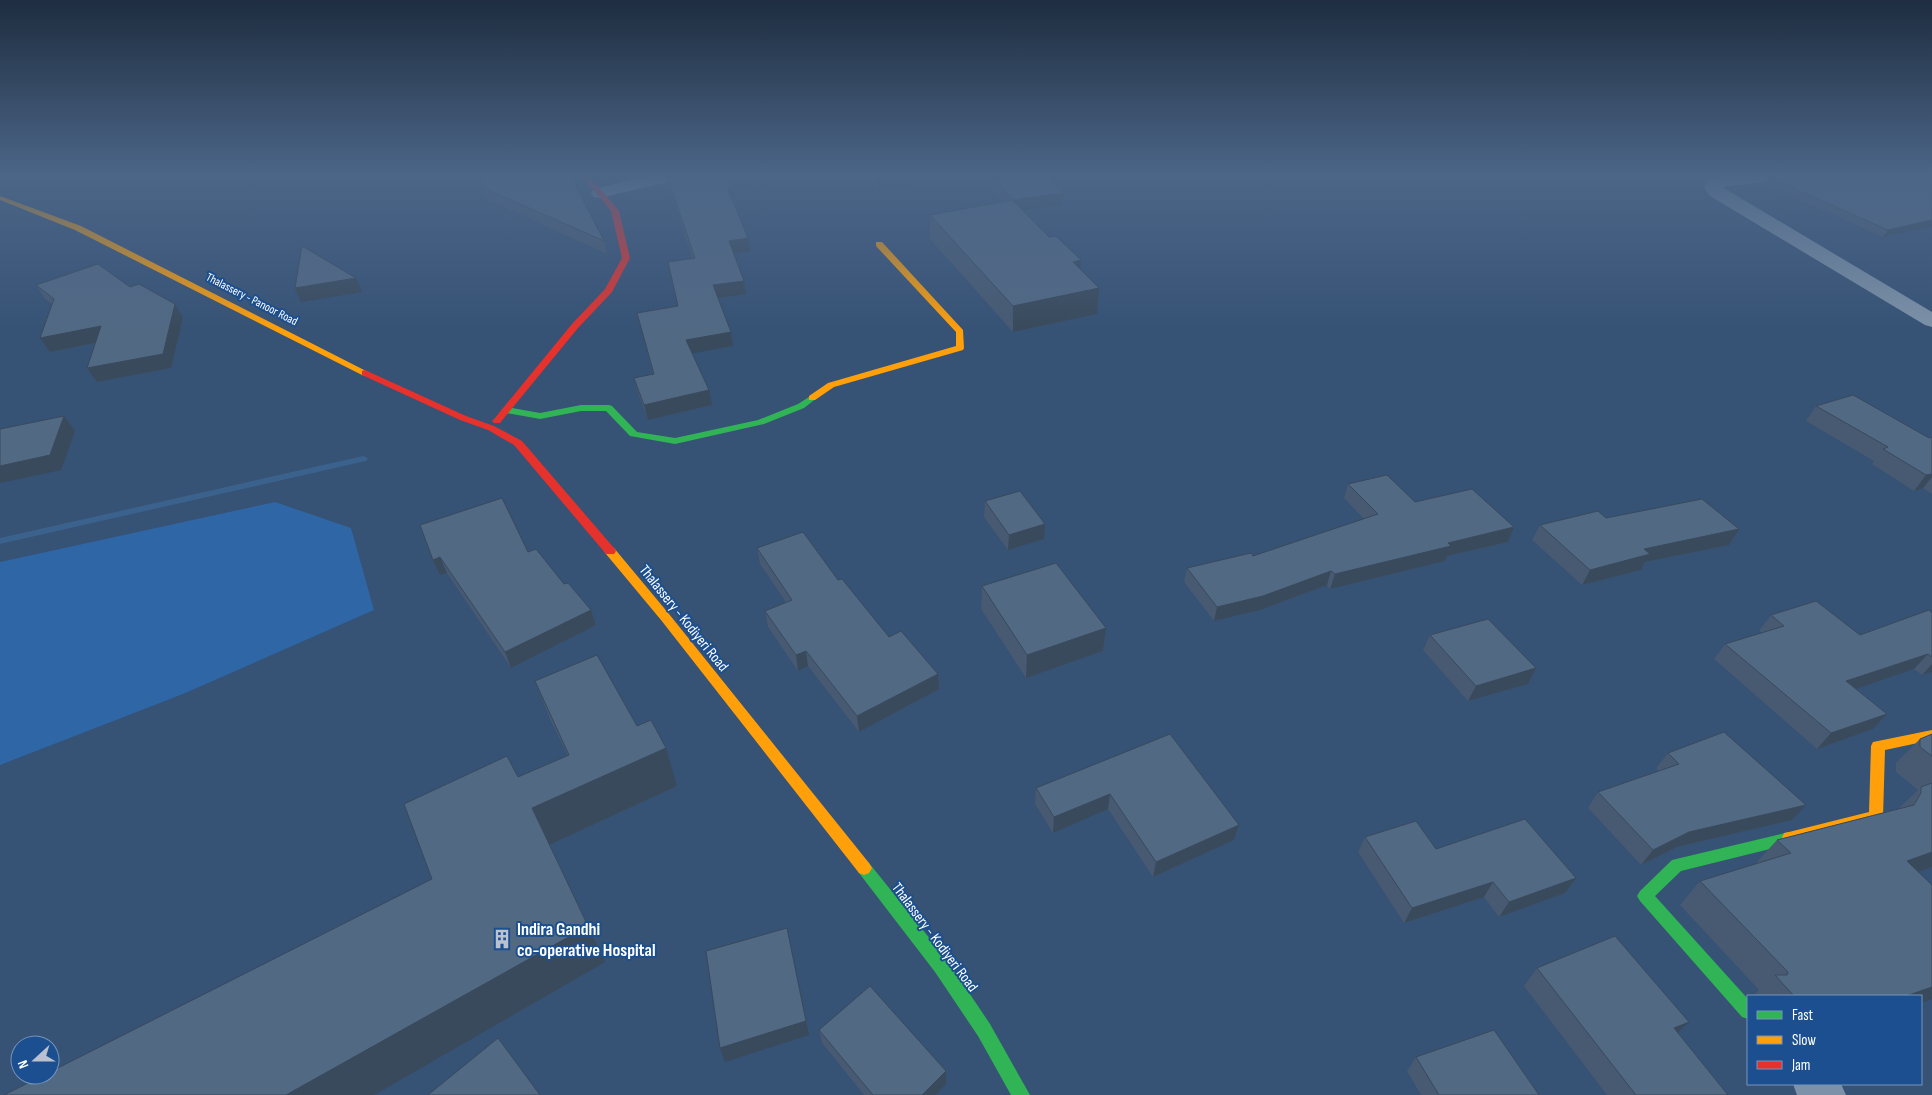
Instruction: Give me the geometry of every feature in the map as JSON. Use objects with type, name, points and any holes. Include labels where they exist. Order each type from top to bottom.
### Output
[{"type":"main road","name":"Thalassery - Panoor Road","points":[[76,227],[400,390],[463,418],[491,428]]},
{"type":"main road","points":[[491,428],[575,326],[609,290],[626,258],[619,227]]},
{"type":"main road","points":[[506,410],[540,416],[581,408],[609,408],[634,434],[675,441],[761,422],[801,406],[831,385],[960,348],[960,332],[879,244]]},
{"type":"main road","name":"Thalassery - Kodiyeri Road","points":[[491,428],[518,443],[665,617],[941,966],[984,1030],[1021,1095]]},
{"type":"main road","points":[[1747,1010],[1644,896],[1677,865],[1876,817],[1878,746],[1932,736]]},
{"type":"street","points":[[1777,227],[1932,321]]},
{"type":"street","points":[[1815,1085],[1824,1095]]},
{"type":"shaded area","points":[[275,502],[351,528],[374,610],[183,694],[0,765],[0,562]]},
{"type":"building","points":[[573,227],[597,227],[604,241]]},
{"type":"building","points":[[684,227],[744,227],[748,238],[729,241],[744,281],[713,285],[731,332],[686,340],[709,390],[644,405],[634,378],[654,374],[637,313],[678,306],[668,262],[695,258]]},
{"type":"building","points":[[941,227],[1039,227],[1049,237],[1056,236],[1081,260],[1073,262],[1099,288],[1013,306]]},
{"type":"building","points":[[1881,227],[1901,227],[1888,230]]},
{"type":"building","points":[[302,246],[356,278],[295,288]]},
{"type":"building","points":[[98,264],[130,287],[139,284],[175,304],[163,354],[87,368],[101,326],[40,338],[54,299],[36,285]]},
{"type":"building","points":[[1853,395],[1929,438],[1932,437],[1932,474],[1926,475],[1883,449],[1888,447],[1816,406]]},
{"type":"building","points":[[64,416],[50,455],[0,466],[0,429]]},
{"type":"building","points":[[1387,475],[1415,502],[1472,489],[1514,527],[1448,543],[1451,546],[1335,574],[1331,571],[1263,596],[1217,607],[1187,568],[1251,553],[1253,556],[1378,514],[1348,484]]},
{"type":"building","points":[[1020,491],[1045,524],[1009,535],[985,501]]},
{"type":"building","points":[[502,498],[528,552],[536,549],[564,584],[568,583],[591,610],[505,652],[440,557],[433,560],[420,525]]},
{"type":"building","points":[[1702,499],[1739,529],[1644,549],[1650,554],[1590,570],[1540,525],[1598,511],[1606,518]]},
{"type":"building","points":[[803,532],[838,580],[842,579],[889,637],[901,631],[938,674],[857,716],[806,651],[796,655],[765,611],[792,600],[757,548]]},
{"type":"building","points":[[1056,563],[1106,628],[1027,655],[982,586]]},
{"type":"building","points":[[1816,601],[1860,635],[1929,610],[1932,613],[1932,657],[1928,654],[1846,681],[1887,714],[1831,733],[1725,644],[1784,626],[1771,615]]},
{"type":"building","points":[[1488,619],[1536,668],[1476,686],[1430,635]]},
{"type":"building","points":[[597,655],[637,726],[651,720],[666,748],[532,808],[588,926],[286,1095],[4,1095],[24,1085],[60,1085],[60,1067],[432,879],[404,804],[507,756],[518,777],[569,755],[535,681]]},
{"type":"building","points":[[1724,732],[1806,805],[1689,832],[1653,850],[1598,792],[1679,764],[1668,753]]},
{"type":"building","points":[[1170,734],[1239,825],[1156,862],[1110,794],[1054,817],[1036,788]]},
{"type":"building","points":[[1932,734],[1932,756],[1920,747],[1920,739]]},
{"type":"building","points":[[1932,783],[1932,852],[1907,861],[1932,885],[1932,987],[1909,995],[1793,995],[1775,975],[1787,975],[1788,972],[1700,881],[1791,853],[1777,840],[1914,805],[1921,793],[1921,787]]},
{"type":"building","points":[[1525,819],[1576,878],[1509,902],[1493,882],[1412,908],[1365,837],[1416,821],[1436,849]]},
{"type":"building","points":[[787,928],[806,1021],[720,1048],[706,951]]},
{"type":"building","points":[[1615,936],[1689,1022],[1674,1028],[1728,1095],[1636,1095],[1537,968]]},
{"type":"building","points":[[870,986],[946,1071],[922,1095],[873,1095],[819,1030]]},
{"type":"building","points":[[1494,1030],[1539,1095],[1439,1095],[1416,1057]]},
{"type":"building","points":[[498,1038],[540,1095],[428,1095]]},
{"type":"waterway","points":[[0,541],[363,459]]},
{"type":"traffic: fast","points":[[506,410],[540,416],[581,408],[609,408],[634,434],[675,441],[761,422],[801,406],[812,398]]},
{"type":"traffic: fast","points":[[1747,1010],[1645,896],[1677,865],[1789,838]]},
{"type":"traffic: fast","points":[[864,868],[941,966],[984,1030],[1021,1095]]},
{"type":"traffic: slow","points":[[76,227],[365,373]]},
{"type":"traffic: slow","points":[[812,398],[831,385],[960,348],[960,332],[879,244]]},
{"type":"traffic: slow","points":[[610,551],[665,617],[864,868]]},
{"type":"traffic: slow","points":[[1789,838],[1876,817],[1878,746],[1932,735]]},
{"type":"traffic: jam","points":[[497,421],[575,326],[609,290],[626,258],[619,227]]},
{"type":"traffic: jam","points":[[365,373],[463,418],[491,428],[518,443],[610,551]]},
{"type":"place","name":"Indira Gandhi co-operative Hospital","points":[[502,939]]}]
